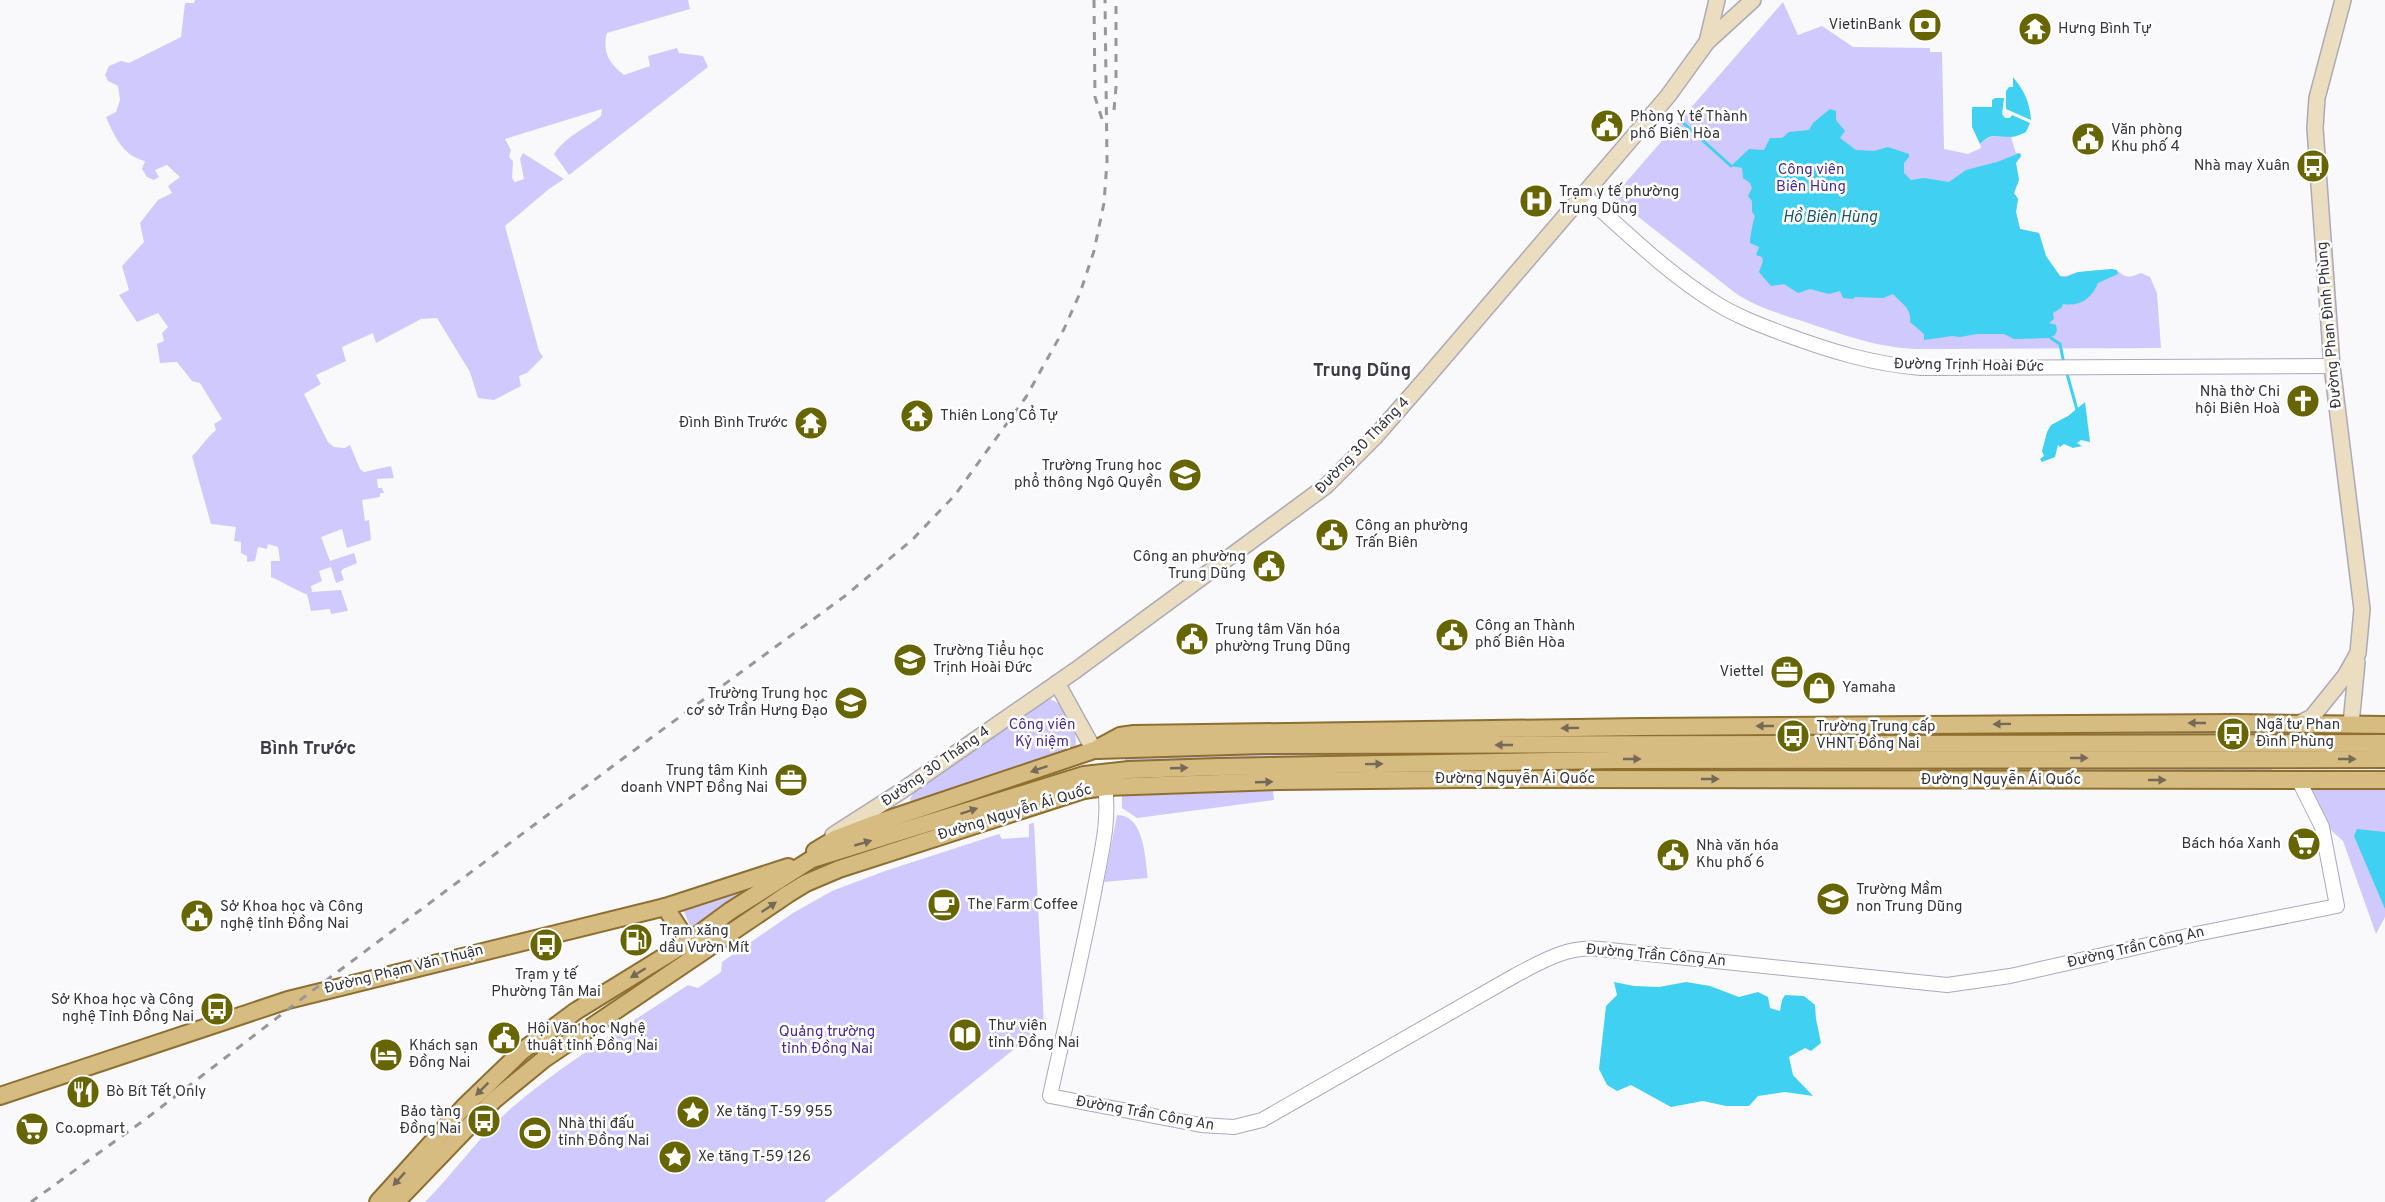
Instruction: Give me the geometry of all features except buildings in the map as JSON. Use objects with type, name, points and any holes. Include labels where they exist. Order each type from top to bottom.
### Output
[{"type":"main road","name":"Đường 30 Tháng 4","points":[[1707,42],[1717,0]]},
{"type":"main road","name":"Đường 30 Tháng 4","points":[[870,819],[1326,486],[1399,410],[1584,195],[1668,96],[1707,42],[1753,0]]},
{"type":"main road","name":"Đường Phan Đình Phùng","points":[[2300,723],[2312,717],[2345,676],[2358,652],[2362,592],[2332,366],[2315,128],[2318,98],[2343,0]]},
{"type":"main road","points":[[2351,724],[2358,652]]},
{"type":"main road","points":[[1057,682],[1094,750],[1104,779]]},
{"type":"main road","points":[[2298,778],[2300,723]]},
{"type":"main road","name":"Đường Nguyễn Ái Quốc","points":[[1460,737],[1920,726],[2300,723],[2384,725]]},
{"type":"main road","points":[[2384,725],[2384,780]]},
{"type":"main road","points":[[1919,780],[1920,726]]},
{"type":"main road","name":"Đường Nguyễn Ái Quốc","points":[[692,948],[730,911],[835,839],[870,819],[1094,750],[1120,736],[1157,732],[1460,737],[1919,751]]},
{"type":"main road","points":[[1460,737],[1462,771]]},
{"type":"main road","name":"Đường Nguyễn Ái Quốc","points":[[1462,771],[1627,759],[1919,751],[2384,751]]},
{"type":"main road","name":"Đường Nguyễn Ái Quốc","points":[[814,854],[1076,777],[1104,779],[1219,767],[1919,780],[2298,778],[2384,780]]},
{"type":"main road","name":"Đường Nguyễn Ái Quốc","points":[[423,1166],[464,1107],[502,1068],[576,1011],[822,875],[1080,791],[1104,779]]},
{"type":"main road","name":"Đường Phạm Văn Thuận","points":[[0,1096],[288,1000],[665,907],[814,854]]},
{"type":"main road","points":[[665,907],[692,948]]},
{"type":"main road","points":[[378,1202],[423,1166]]},
{"type":"main road","points":[[396,1202],[423,1166]]},
{"type":"street","name":"Đường Trịnh Hoài Đức","points":[[1584,195],[1672,273],[1716,304],[1754,323],[1870,362],[1904,367],[2332,366]]},
{"type":"street","name":"Đường Trần Công An","points":[[1104,779],[1107,806],[1102,851],[1085,942],[1050,1096],[1179,1122],[1234,1127],[1262,1120],[1516,975],[1552,955],[1566,951],[1600,949],[1947,985],[2010,976],[2196,934],[2337,906],[2322,827],[2298,778]]},
{"type":"green space","points":[[195,0],[688,0],[690,9],[607,33],[606,51],[614,66],[624,75],[650,66],[648,56],[677,48],[679,53],[703,56],[708,67],[569,175],[554,154],[570,137],[601,116],[602,109],[505,139],[511,150],[509,157],[513,161],[512,178],[515,182],[524,179],[520,159],[523,153],[564,179],[505,226],[539,351],[543,357],[527,373],[519,376],[521,386],[494,400],[478,398],[470,372],[437,318],[421,319],[376,343],[373,333],[342,347],[346,361],[316,375],[321,384],[304,394],[328,442],[334,447],[345,448],[350,445],[360,469],[364,472],[391,466],[394,478],[377,479],[378,488],[382,488],[384,493],[380,493],[380,497],[362,500],[365,521],[369,520],[371,540],[347,548],[342,529],[321,537],[330,561],[354,553],[357,563],[343,569],[341,572],[344,580],[336,583],[331,567],[319,571],[322,581],[311,586],[312,592],[341,590],[348,611],[331,614],[330,609],[311,611],[307,594],[271,577],[271,561],[280,561],[278,547],[268,544],[267,549],[258,547],[255,561],[247,562],[247,556],[241,553],[241,542],[234,541],[236,527],[211,524],[192,456],[216,430],[214,424],[222,419],[200,383],[192,381],[177,362],[160,363],[157,344],[164,341],[162,333],[168,327],[158,313],[137,322],[119,295],[129,290],[122,266],[144,242],[140,223],[158,200],[172,193],[168,186],[180,177],[167,165],[155,170],[159,177],[154,180],[147,177],[142,169],[145,161],[130,154],[120,144],[106,117],[116,112],[120,100],[118,86],[108,81],[105,75],[109,66],[121,61],[129,63],[181,37],[185,3],[194,3]]},
{"type":"green space","name":"Công viên Biên Hùng","points":[[1783,2],[1798,35],[1822,26],[1853,47],[1930,48],[1930,52],[1942,52],[1944,149],[1968,154],[1981,148],[1980,144],[1991,137],[2011,137],[2016,153],[2020,153],[2021,156],[2016,163],[2019,180],[2014,193],[2018,199],[2016,212],[2020,229],[2039,233],[2046,256],[2060,276],[2111,270],[2118,271],[2124,276],[2141,273],[2150,277],[2157,293],[2161,348],[1919,349],[1859,340],[1758,306],[1742,297],[1613,197]]},
{"type":"green space","name":"Công viên Kỷ niệm","points":[[1048,699],[1059,705],[1069,719],[1075,735],[1075,748],[911,803],[910,799],[914,792]]},
{"type":"green space","points":[[2261,728],[2262,737],[1929,738],[1929,731]]},
{"type":"green space","points":[[1445,750],[1445,758],[1125,765],[1125,755]]},
{"type":"green space","points":[[1910,763],[1911,775],[1470,774],[1470,768]]},
{"type":"green space","points":[[1929,763],[2272,764],[2272,774],[1929,776]]},
{"type":"green space","points":[[2306,784],[2385,785],[2385,917],[2376,934],[2343,841],[2324,824]]},
{"type":"green space","points":[[1273,791],[1274,800],[1137,818],[1122,808],[1122,796]]},
{"type":"green space","points":[[1117,815],[1133,822],[1138,830],[1142,839],[1148,878],[1104,882]]},
{"type":"green space","name":"Quảng trường tỉnh Đồng Nai","points":[[1034,823],[1044,1025],[824,1202],[425,1202],[491,1128],[535,1089],[688,985],[698,988],[721,972],[722,962],[793,913],[832,891],[885,871],[999,834],[1002,839],[1029,837],[1029,824]]},
{"type":"green space","points":[[755,885],[691,929],[683,909]]},
{"type":"water","points":[[2013,77],[2026,97],[2031,120],[2006,109],[2006,91],[2009,87],[2013,87]]},
{"type":"water","points":[[2004,98],[2002,114],[2005,118],[2010,118],[2012,115],[2030,123],[2026,132],[2011,137],[1991,137],[1980,144],[1972,127],[1972,107],[1992,107],[1992,100]]},
{"type":"water","name":"Hồ Biên Hùng","points":[[1830,109],[1836,111],[1836,120],[1845,131],[1840,138],[1856,150],[1874,151],[1888,147],[1909,154],[1904,163],[1904,173],[1911,180],[1924,178],[1949,182],[1966,170],[2020,153],[2021,156],[2016,163],[2019,180],[2014,193],[2018,199],[2016,212],[2020,229],[2039,233],[2046,256],[2060,276],[2112,269],[2117,270],[2118,274],[2098,283],[2089,297],[2080,303],[2063,304],[2053,313],[2054,319],[2049,323],[2056,325],[2057,330],[2055,335],[2049,338],[2014,339],[2004,334],[1977,334],[1924,340],[1924,334],[1910,322],[1908,309],[1893,294],[1883,298],[1855,297],[1853,299],[1843,298],[1840,291],[1829,294],[1810,289],[1798,293],[1784,284],[1771,286],[1759,272],[1763,261],[1762,257],[1756,255],[1759,247],[1750,243],[1755,216],[1752,212],[1752,201],[1748,196],[1752,188],[1750,183],[1743,178],[1742,168],[1731,166],[1749,149],[1764,150],[1770,138],[1782,138],[1789,132],[1809,130],[1813,123]]},
{"type":"water","points":[[2085,402],[2090,442],[2081,440],[2077,443],[2082,446],[2073,448],[2064,444],[2060,447],[2058,445],[2055,457],[2042,462],[2040,459],[2044,456],[2042,451],[2051,425],[2068,416]]},
{"type":"water","points":[[2357,829],[2385,832],[2385,909],[2354,836]]},
{"type":"water","points":[[1614,982],[1659,987],[1686,982],[1710,986],[1739,997],[1758,992],[1768,997],[1770,1008],[1780,1011],[1785,995],[1804,996],[1815,1005],[1821,1043],[1811,1051],[1805,1048],[1789,1057],[1793,1075],[1813,1096],[1785,1092],[1758,1096],[1749,1106],[1726,1106],[1703,1101],[1671,1107],[1631,1085],[1617,1091],[1607,1085],[1599,1069],[1606,1006],[1617,995]]},
{"type":"waterway","points":[[1680,120],[1731,166]]},
{"type":"waterway","points":[[2051,338],[2060,344],[2064,364]]},
{"type":"waterway","points":[[2066,370],[2077,410]]},
{"type":"railway","points":[[1094,0],[1095,97],[1102,119]]},
{"type":"railway","points":[[31,1202],[147,1118],[308,994],[625,757],[845,596],[912,540],[955,495],[1026,397],[1064,329],[1080,293],[1094,251],[1104,203],[1107,161],[1105,0]]},
{"type":"railway","points":[[1114,110],[1116,0]]},
{"type":"place","name":"VietinBank","points":[[1925,25]]},
{"type":"place","name":"Hưng Bình Tự","points":[[2035,29]]},
{"type":"place","name":"Phòng Y tế Thành phố Biên Hòa","points":[[1607,126]]},
{"type":"place","name":"Văn phòng Khu phố 4","points":[[2088,139]]},
{"type":"place","name":"Nhà may Xuân","points":[[2313,166]]},
{"type":"place","name":"Trạm y tế phường Trung Dũng","points":[[1536,201]]},
{"type":"place","name":"Nhà thờ Chi hội Biên Hoà","points":[[2303,401]]},
{"type":"place","name":"Thiên Long Cổ Tự","points":[[917,416]]},
{"type":"place","name":"Đình Bình Trước","points":[[811,423]]},
{"type":"place","name":"Trường Trung học phổ thông Ngô Quyền","points":[[1185,475]]},
{"type":"place","name":"Công an phường Trấn Biên","points":[[1332,535]]},
{"type":"place","name":"Công an phường Trung Dũng","points":[[1269,566]]},
{"type":"place","name":"Công an Thành phố Biên Hòa","points":[[1452,635]]},
{"type":"place","name":"Trung tâm Văn hóa phường Trung Dũng","points":[[1192,639]]},
{"type":"place","name":"Trường Tiểu học Trịnh Hoài Đức","points":[[910,660]]},
{"type":"place","name":"Viettel","points":[[1787,672]]},
{"type":"place","name":"Yamaha","points":[[1819,688]]},
{"type":"place","name":"Trường Trung học cơ sở Trần Hưng Đạo","points":[[851,703]]},
{"type":"place","name":"Ngã tư Phan Đình Phùng","points":[[2233,734]]},
{"type":"place","name":"Trường Trung cấp VHNT Đồng Nai","points":[[1793,736]]},
{"type":"place","name":"Trung tâm Kinh doanh VNPT Đồng Nai","points":[[791,780]]},
{"type":"place","name":"Bách hóa Xanh","points":[[2304,844]]},
{"type":"place","name":"Nhà văn hóa Khu phố 6","points":[[1673,855]]},
{"type":"place","name":"Trường Mầm non Trung Dũng","points":[[1833,899]]},
{"type":"place","name":"The Farm Coffee","points":[[944,905]]},
{"type":"place","name":"Sở Khoa học và Công nghệ tỉnh Đồng Nai","points":[[197,916]]},
{"type":"place","name":"Trạm xăng dầu Vườn Mít","points":[[636,940]]},
{"type":"place","name":"Trạm y tế Phường Tân Mai","points":[[546,945]]},
{"type":"place","name":"Sở Khoa học và Công nghệ Tỉnh Đồng Nai","points":[[217,1009]]},
{"type":"place","name":"Thư viện tỉnh Đồng Nai","points":[[965,1035]]},
{"type":"place","name":"Hội Văn học Nghệ thuật tỉnh Đồng Nai","points":[[504,1038]]},
{"type":"place","name":"Khách sạn Đồng Nai","points":[[386,1055]]},
{"type":"place","name":"Bò Bít Tết Only","points":[[83,1092]]},
{"type":"place","name":"Xe tăng T-59 955","points":[[693,1112]]},
{"type":"place","name":"Bảo tàng Đồng Nai","points":[[484,1121]]},
{"type":"place","name":"Co.opmart","points":[[32,1129]]},
{"type":"place","name":"Nhà thi đấu tỉnh Đồng Nai","points":[[535,1133]]},
{"type":"place","name":"Xe tăng T-59 126","points":[[675,1157]]},
{"type":"district","name":"Trung Dũng","points":[[1362,371]]},
{"type":"district","name":"Bình Trước","points":[[308,749]]}]
